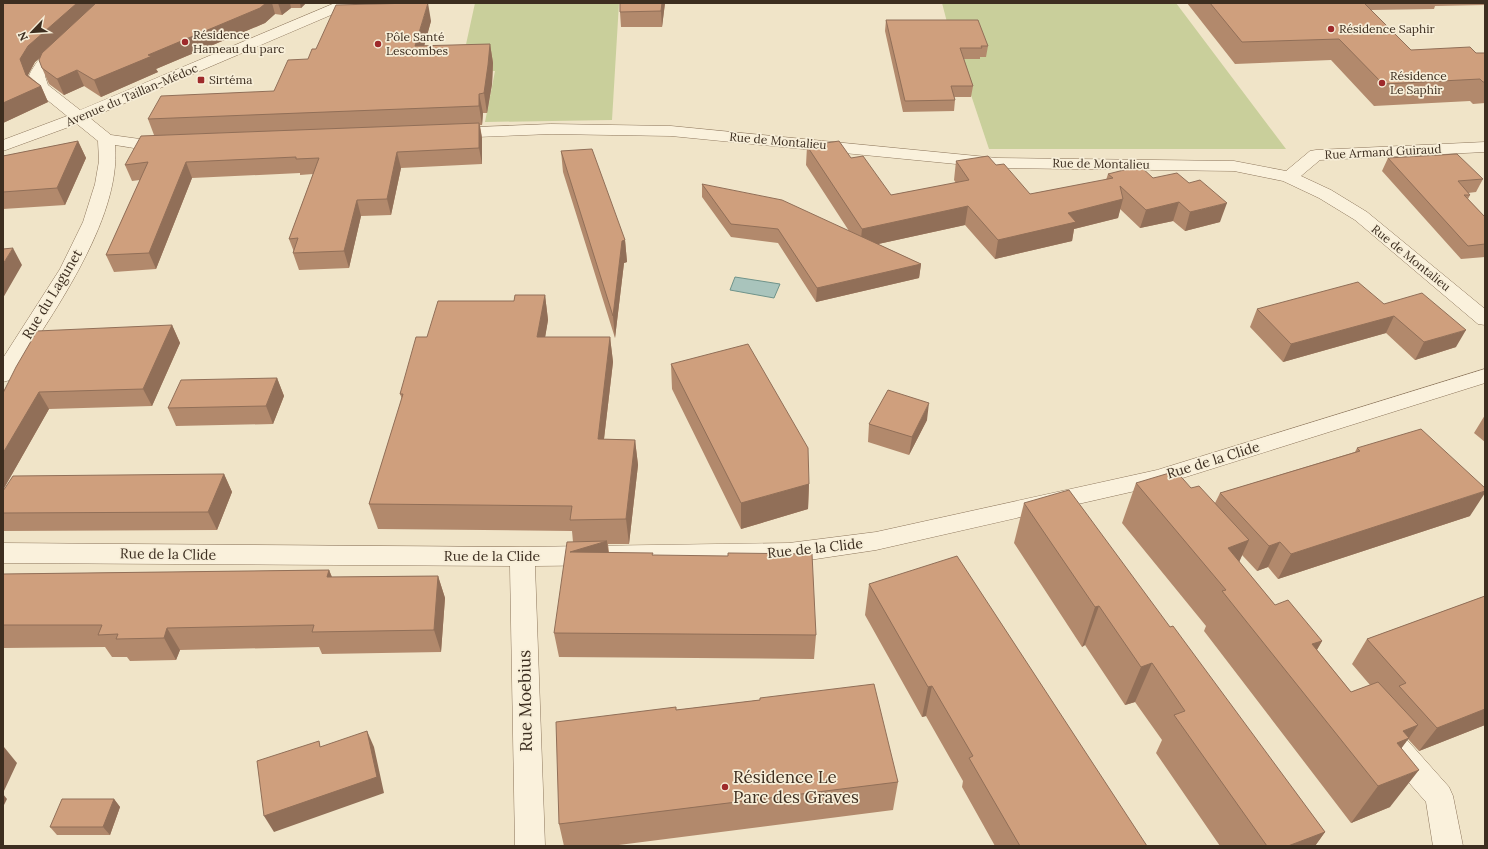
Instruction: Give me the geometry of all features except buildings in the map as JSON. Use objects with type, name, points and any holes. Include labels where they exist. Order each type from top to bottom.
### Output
[{"type":"street","name":"Avenue du Taillan-Médoc","points":[[3,146],[78,118],[348,3]]},
{"type":"street","points":[[75,34],[41,66],[37,76],[40,87],[106,139],[147,144],[178,143]]},
{"type":"street","name":"Rue de Montalieu","points":[[432,133],[551,129],[671,131],[997,163],[1234,166],[1264,171],[1289,177],[1326,194],[1361,216],[1485,319]]},
{"type":"street","name":"Rue du Lagunet","points":[[3,375],[70,269],[92,222],[104,184],[108,161],[106,139]]},
{"type":"street","name":"Rue Armand Guiraud","points":[[1289,177],[1316,155],[1485,147]]},
{"type":"street","name":"Rue de la Clide","points":[[3,553],[522,557],[788,553],[876,541],[1165,487],[1485,376]]},
{"type":"street","name":"Rue Moebius","points":[[522,557],[530,846]]},
{"type":"street","points":[[1381,731],[1439,796],[1448,846]]},
{"type":"green space","points":[[475,3],[619,3],[612,120],[485,122],[495,71],[460,72]]},
{"type":"green space","points":[[942,3],[1176,3],[1286,149],[989,149],[948,26]]},
{"type":"water","points":[[735,277],[780,284],[774,298],[730,290]]},
{"type":"place","name":"Résidence Saphir","points":[[1331,29]]},
{"type":"place","name":"Résidence Hameau du parc","points":[[185,42]]},
{"type":"place","name":"Pôle Santé Lescombes","points":[[378,44]]},
{"type":"place","name":"Sirtéma","points":[[201,80]]},
{"type":"place","name":"Résidence Le Saphir","points":[[1382,83]]},
{"type":"place","name":"Résidence Le Parc des Graves","points":[[725,787]]}]
